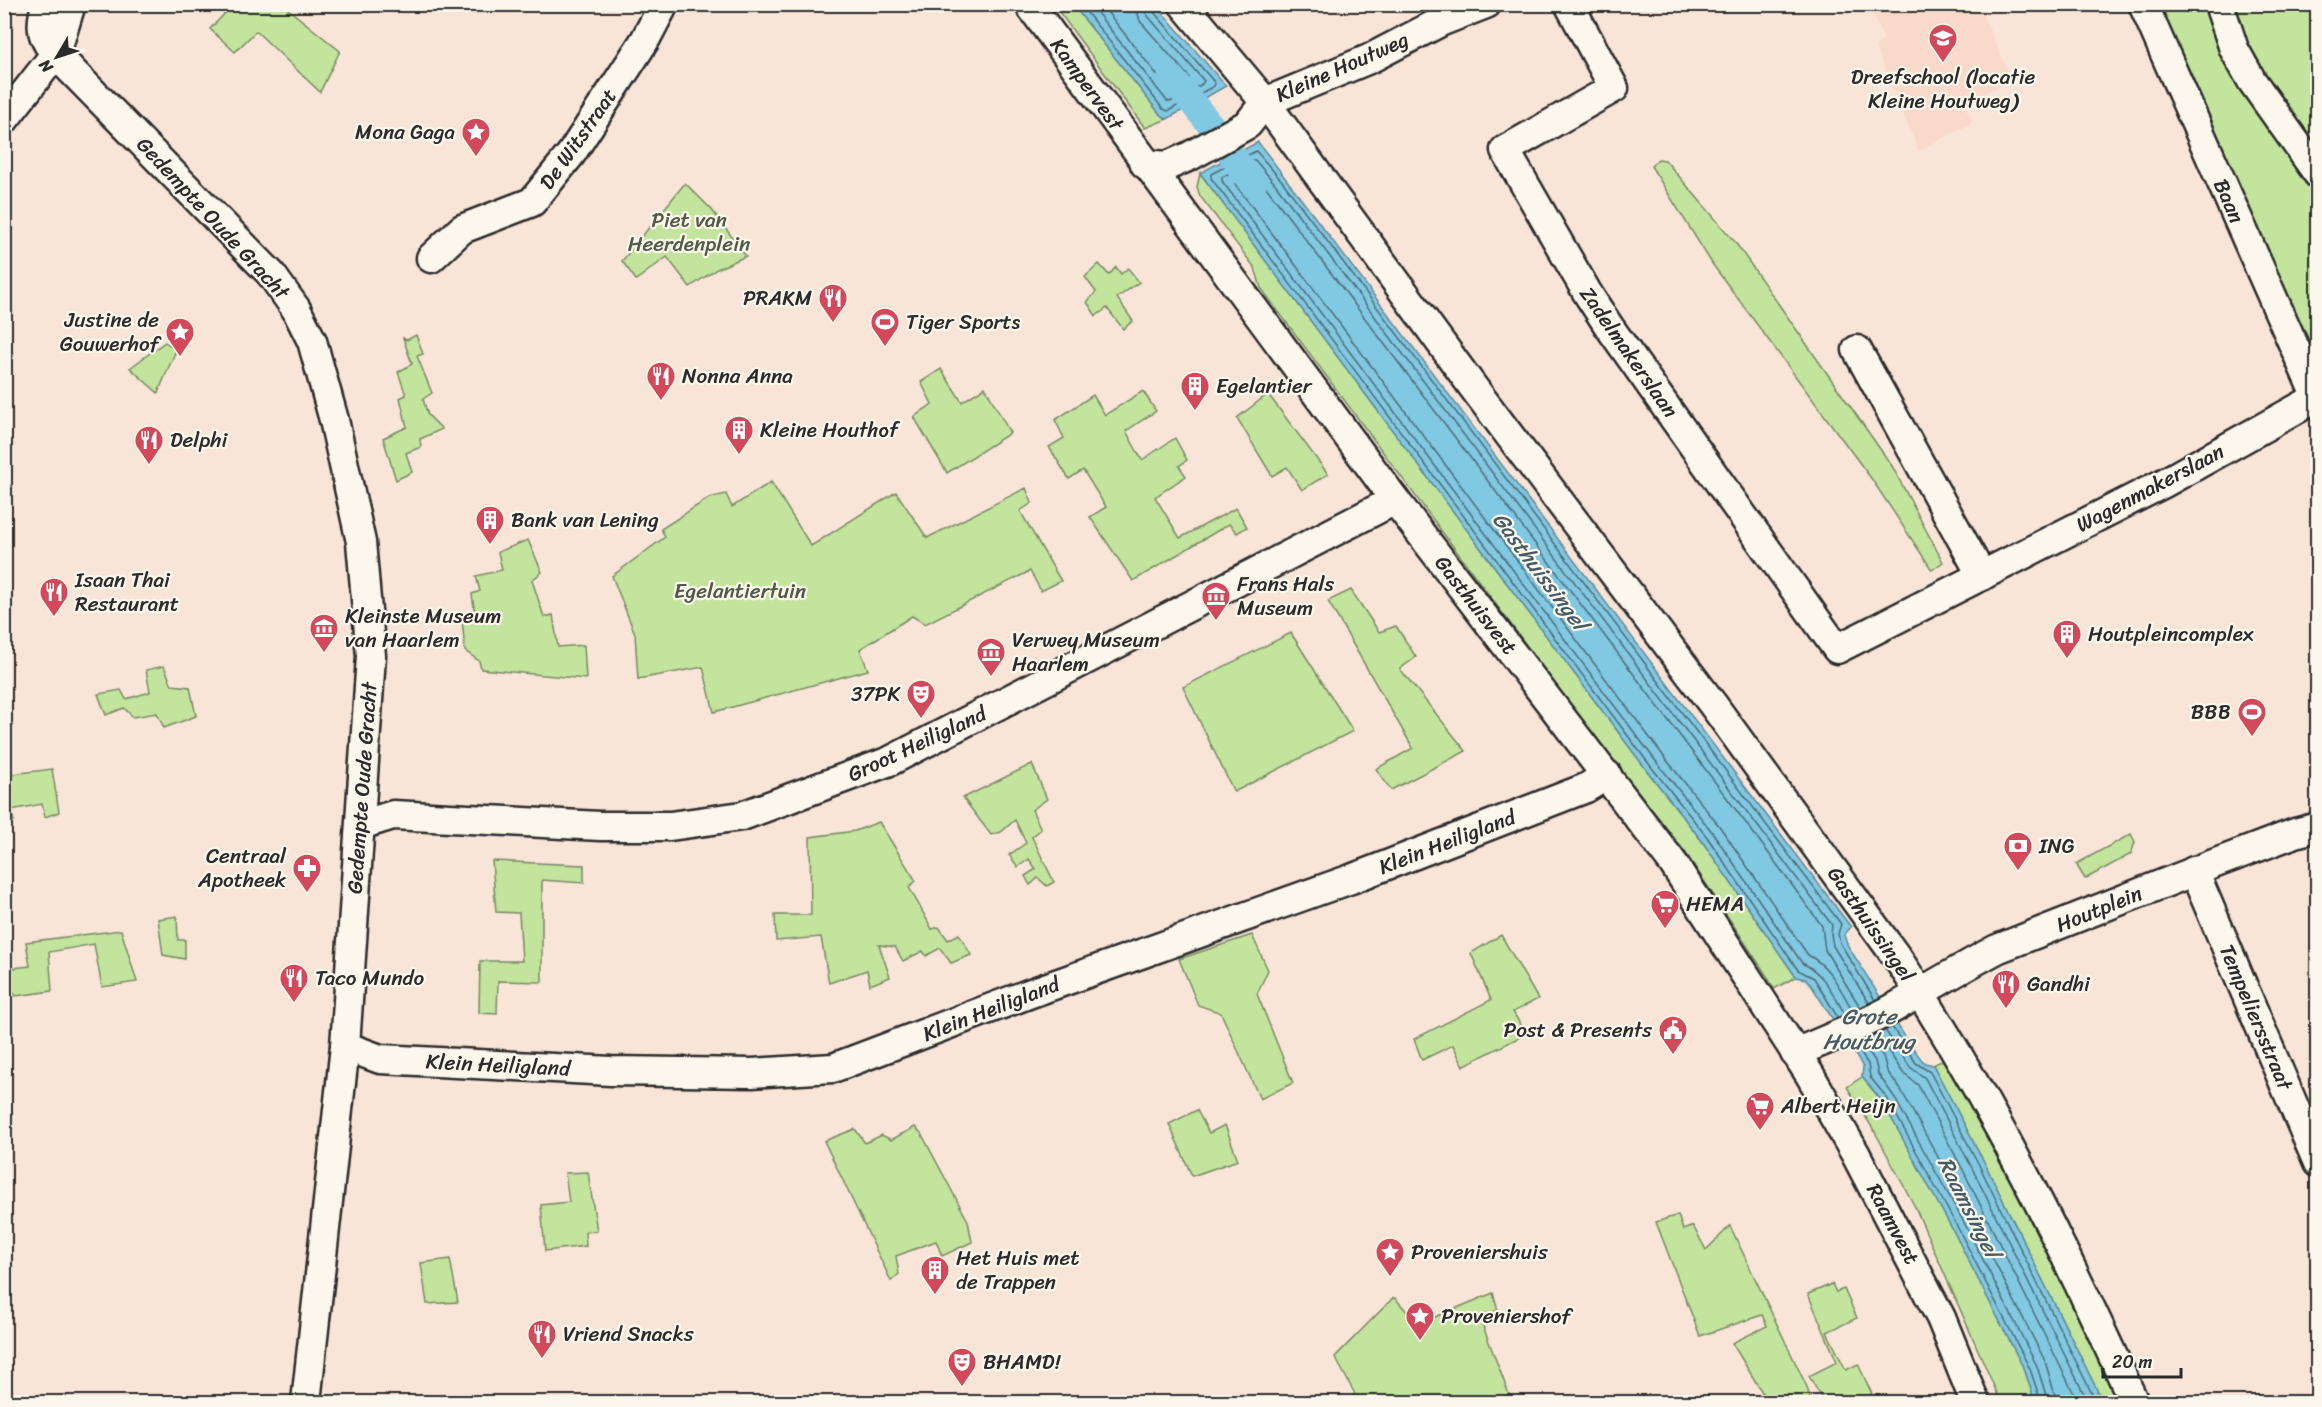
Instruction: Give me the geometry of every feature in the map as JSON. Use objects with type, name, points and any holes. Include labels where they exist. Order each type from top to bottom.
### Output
[{"type":"street","name":"Gedempte Oude Gracht","points":[[47,4],[42,17],[45,40],[271,274],[296,309],[312,341],[334,420],[360,542],[370,656],[361,825],[345,1046],[306,1402]]},
{"type":"street","points":[[4,120],[56,53],[71,4]]},
{"type":"street","name":"De Witstraat","points":[[431,258],[462,229],[532,202],[571,154],[645,40],[664,4]]},
{"type":"street","name":"Kampervest","points":[[1029,4],[1145,164]]},
{"type":"street","name":"Gasthuissingel","points":[[1183,4],[1257,113],[1473,387],[1714,706],[1898,959],[1920,993]]},
{"type":"street","name":"Kleine Houtweg","points":[[1145,164],[1167,166],[1190,156],[1257,113],[1440,22],[1486,4]]},
{"type":"street","name":"Zadelmakerslaan","points":[[1569,4],[1614,88],[1505,150],[1588,294],[1837,649]]},
{"type":"street","name":"Baan","points":[[2143,4],[2317,398]]},
{"type":"street","points":[[2219,4],[2234,49],[2252,81],[2318,174]]},
{"type":"street","name":"Gasthuisvest","points":[[1145,164],[1395,500],[1673,863],[1795,1053]]},
{"type":"street","points":[[1857,350],[1982,576]]},
{"type":"street","name":"Wagenmakerslaan","points":[[1837,649],[2164,483],[2317,398]]},
{"type":"street","name":"Groot Heiligland","points":[[361,825],[393,815],[600,826],[670,826],[742,816],[890,761],[1395,500]]},
{"type":"street","name":"Klein Heiligland","points":[[345,1046],[380,1059],[611,1071],[752,1073],[833,1068],[1041,990],[1351,879],[1586,788],[1607,775]]},
{"type":"street","name":"Houtplein","points":[[1795,1053],[1841,1034],[1889,1010],[1965,965],[1996,950],[2194,871],[2295,833],[2318,827]]},
{"type":"street","name":"Tempeliersstraat","points":[[2194,871],[2318,1162]]},
{"type":"street","points":[[1920,993],[2009,1145],[2089,1304],[2134,1402]]},
{"type":"street","name":"Raamvest","points":[[1795,1053],[1850,1144],[1890,1218],[1941,1318],[1975,1402]]},
{"type":"shaded area","name":"Dreefschool (locatie Kleine Houtweg)","points":[[1869,5],[1978,5],[2012,80],[1964,103],[1973,122],[1919,151],[1875,46],[1884,40]]},
{"type":"green space","points":[[233,5],[283,5],[340,51],[320,92],[256,31],[235,52],[210,29]]},
{"type":"green space","points":[[1054,5],[1073,5],[1159,113],[1167,119],[1145,128]]},
{"type":"green space","points":[[2149,5],[2317,5],[2317,377]]},
{"type":"green space","points":[[1658,159],[1665,160],[1735,242],[1892,466],[1943,562],[1932,570],[1873,481],[1713,265],[1651,166]]},
{"type":"green space","points":[[1200,173],[1702,841],[1796,977],[1774,989],[1685,852],[1576,712],[1261,288],[1255,268],[1200,196],[1197,187]]},
{"type":"green space","name":"Piet van Heerdenplein","points":[[685,183],[712,210],[746,256],[717,269],[690,287],[667,257],[636,280],[622,261]]},
{"type":"green space","points":[[1099,264],[1109,275],[1116,267],[1121,274],[1128,268],[1139,282],[1117,298],[1133,321],[1123,329],[1107,308],[1096,316],[1087,302],[1096,292],[1085,277]]},
{"type":"green space","points":[[416,335],[423,354],[417,356],[432,393],[423,399],[428,415],[442,429],[420,439],[421,447],[406,453],[412,472],[396,480],[383,438],[407,427],[400,398],[406,395],[398,372],[412,364],[403,338],[407,340]]},
{"type":"green space","points":[[165,342],[176,350],[158,393],[130,368]]},
{"type":"green space","points":[[941,369],[962,402],[985,387],[1010,433],[947,473],[914,417],[932,404],[921,382]]},
{"type":"green space","points":[[1143,391],[1156,411],[1126,431],[1142,460],[1175,438],[1187,460],[1179,466],[1186,476],[1155,497],[1180,538],[1236,508],[1247,527],[1237,533],[1229,524],[1133,581],[1090,517],[1106,507],[1083,470],[1069,479],[1049,447],[1064,438],[1055,420],[1093,395],[1105,415]]},
{"type":"green space","points":[[1268,394],[1328,474],[1302,490],[1287,467],[1272,476],[1237,418]]},
{"type":"green space","name":"Egelantiertuin","points":[[771,482],[811,546],[896,492],[927,538],[1026,488],[1032,503],[1020,511],[1061,581],[1041,591],[1030,571],[925,624],[912,616],[860,649],[868,670],[714,712],[703,667],[638,679],[635,634],[612,576],[665,537],[661,529],[709,498],[726,494],[732,507]]},
{"type":"green space","points":[[528,540],[542,572],[532,580],[544,617],[553,615],[558,647],[584,645],[586,679],[481,669],[479,661],[465,651],[462,618],[475,615],[472,594],[480,591],[476,576],[502,570],[498,552]]},
{"type":"green space","points":[[1351,590],[1379,632],[1396,626],[1416,657],[1400,669],[1466,751],[1391,790],[1376,769],[1413,748],[1328,601]]},
{"type":"green space","points":[[1291,633],[1353,731],[1234,792],[1183,687]]},
{"type":"green space","points":[[164,666],[172,685],[190,687],[196,716],[164,728],[157,713],[133,717],[124,708],[106,715],[98,694],[121,690],[126,699],[150,692],[146,670]]},
{"type":"green space","points":[[1032,764],[1047,799],[1032,810],[1041,829],[1032,837],[1054,882],[1047,886],[1038,878],[1030,885],[1025,876],[1036,869],[1029,859],[1018,867],[1009,855],[1026,843],[1015,820],[1001,832],[991,835],[963,798]]},
{"type":"green space","points":[[52,769],[59,812],[45,817],[42,804],[11,810],[14,821],[5,824],[5,775]]},
{"type":"green space","points":[[879,822],[916,881],[909,887],[932,929],[939,927],[948,940],[959,934],[971,955],[951,963],[940,948],[926,956],[923,951],[903,961],[895,947],[879,945],[890,977],[870,985],[867,970],[829,983],[821,937],[776,941],[775,915],[811,915],[810,837],[855,831]]},
{"type":"green space","points":[[2131,834],[2135,842],[2131,854],[2085,879],[2076,864]]},
{"type":"green space","points":[[492,861],[584,865],[584,883],[542,880],[542,982],[498,981],[497,1014],[479,1013],[480,961],[522,961],[519,913],[496,912]]},
{"type":"green space","points":[[177,916],[178,940],[185,940],[185,959],[163,955],[158,919]]},
{"type":"green space","points":[[121,930],[137,982],[102,987],[94,944],[49,952],[52,991],[16,996],[7,983],[5,984],[5,969],[30,966],[26,942]]},
{"type":"green space","points":[[1252,935],[1268,970],[1257,994],[1293,1083],[1260,1099],[1221,1013],[1198,1005],[1179,959]]},
{"type":"green space","points":[[1501,935],[1538,999],[1513,1012],[1526,1034],[1463,1066],[1453,1045],[1422,1060],[1414,1039],[1491,1000],[1471,953]]},
{"type":"green space","points":[[1943,1060],[1995,1145],[2077,1305],[2119,1402],[2103,1402],[1983,1160],[1933,1065]]},
{"type":"green space","points":[[1862,1077],[1882,1101],[1955,1234],[2025,1371],[2035,1402],[2001,1402],[1915,1207],[1875,1132],[1847,1087]]},
{"type":"green space","points":[[1197,1110],[1209,1133],[1225,1125],[1238,1160],[1192,1176],[1169,1124]]},
{"type":"green space","points":[[915,1127],[921,1133],[968,1221],[972,1242],[942,1256],[936,1241],[896,1256],[899,1274],[891,1281],[824,1141],[855,1129],[865,1143],[882,1135],[891,1140]]},
{"type":"green space","points":[[588,1172],[597,1231],[585,1232],[586,1246],[545,1251],[541,1205],[569,1202],[565,1173]]},
{"type":"green space","points":[[1678,1215],[1683,1230],[1693,1226],[1706,1250],[1730,1226],[1807,1387],[1811,1402],[1789,1402],[1785,1396],[1768,1402],[1732,1343],[1767,1326],[1762,1315],[1700,1336],[1656,1222]]},
{"type":"green space","points":[[450,1259],[458,1302],[427,1304],[421,1263]]},
{"type":"green space","points":[[1832,1284],[1836,1292],[1844,1289],[1857,1318],[1827,1332],[1846,1370],[1858,1364],[1872,1394],[1865,1397],[1866,1402],[1824,1402],[1809,1376],[1837,1362],[1808,1294]]},
{"type":"green space","name":"Proveniershof","points":[[1493,1293],[1498,1310],[1479,1316],[1512,1402],[1356,1402],[1353,1396],[1355,1394],[1335,1357],[1393,1298],[1418,1324]]},
{"type":"water","points":[[1073,5],[1156,5],[1226,86],[1167,119],[1159,113]]},
{"type":"water","points":[[1258,142],[1851,927],[1844,935],[1848,946],[1907,1040],[1925,1063],[1933,1065],[1983,1160],[2103,1402],[2035,1402],[2025,1371],[1955,1234],[1882,1101],[1862,1077],[1863,1067],[1813,988],[1806,979],[1796,977],[1702,841],[1200,173]]},
{"type":"waterway","name":"Gasthuissingel","points":[[1171,77],[1213,128],[1253,185]]},
{"type":"place","name":"Dreefschool (locatie Kleine Houtweg)","points":[[1943,64]]},
{"type":"place","name":"Mona Gaga","points":[[476,158]]},
{"type":"place","name":"PRAKM","points":[[833,324]]},
{"type":"place","name":"Tiger Sports","points":[[885,348]]},
{"type":"place","name":"Justine de Gouwerhof","points":[[180,358]]},
{"type":"place","name":"Nonna Anna","points":[[661,402]]},
{"type":"place","name":"Egelantier","points":[[1195,412]]},
{"type":"place","name":"Kleine Houthof","points":[[739,456]]},
{"type":"place","name":"Delphi","points":[[149,466]]},
{"type":"place","name":"Bank van Lening","points":[[490,546]]},
{"type":"place","name":"Isaan Thai Restaurant","points":[[54,618]]},
{"type":"place","name":"Frans Hals Museum","points":[[1216,622]]},
{"type":"place","name":"Kleinste Museum van Haarlem","points":[[324,654]]},
{"type":"place","name":"Houtpleincomplex","points":[[2067,660]]},
{"type":"place","name":"Verwey Museum Haarlem","points":[[991,678]]},
{"type":"place","name":"37PK","points":[[921,720]]},
{"type":"place","name":"BBB","points":[[2252,738]]},
{"type":"place","name":"ING","points":[[2018,872]]},
{"type":"place","name":"Centraal Apotheek","points":[[307,894]]},
{"type":"place","name":"HEMA","points":[[1665,930]]},
{"type":"place","name":"Taco Mundo","points":[[294,1004]]},
{"type":"place","name":"Gandhi","points":[[2006,1010]]},
{"type":"place","name":"Post & Presents","points":[[1673,1056]]},
{"type":"place","name":"Albert Heijn","points":[[1760,1132]]},
{"type":"place","name":"Proveniershuis","points":[[1390,1278]]},
{"type":"place","name":"Het Huis met de Trappen","points":[[935,1296]]},
{"type":"place","name":"Proveniershof","points":[[1420,1342]]},
{"type":"place","name":"Vriend Snacks","points":[[542,1360]]},
{"type":"place","name":"BHAMD!","points":[[962,1388]]},
{"type":"water label","name":"Grote Houtbrug","points":[[1869,1028]]},
{"type":"water label","name":"Raamsingel","points":[[1969,1207]]}]
